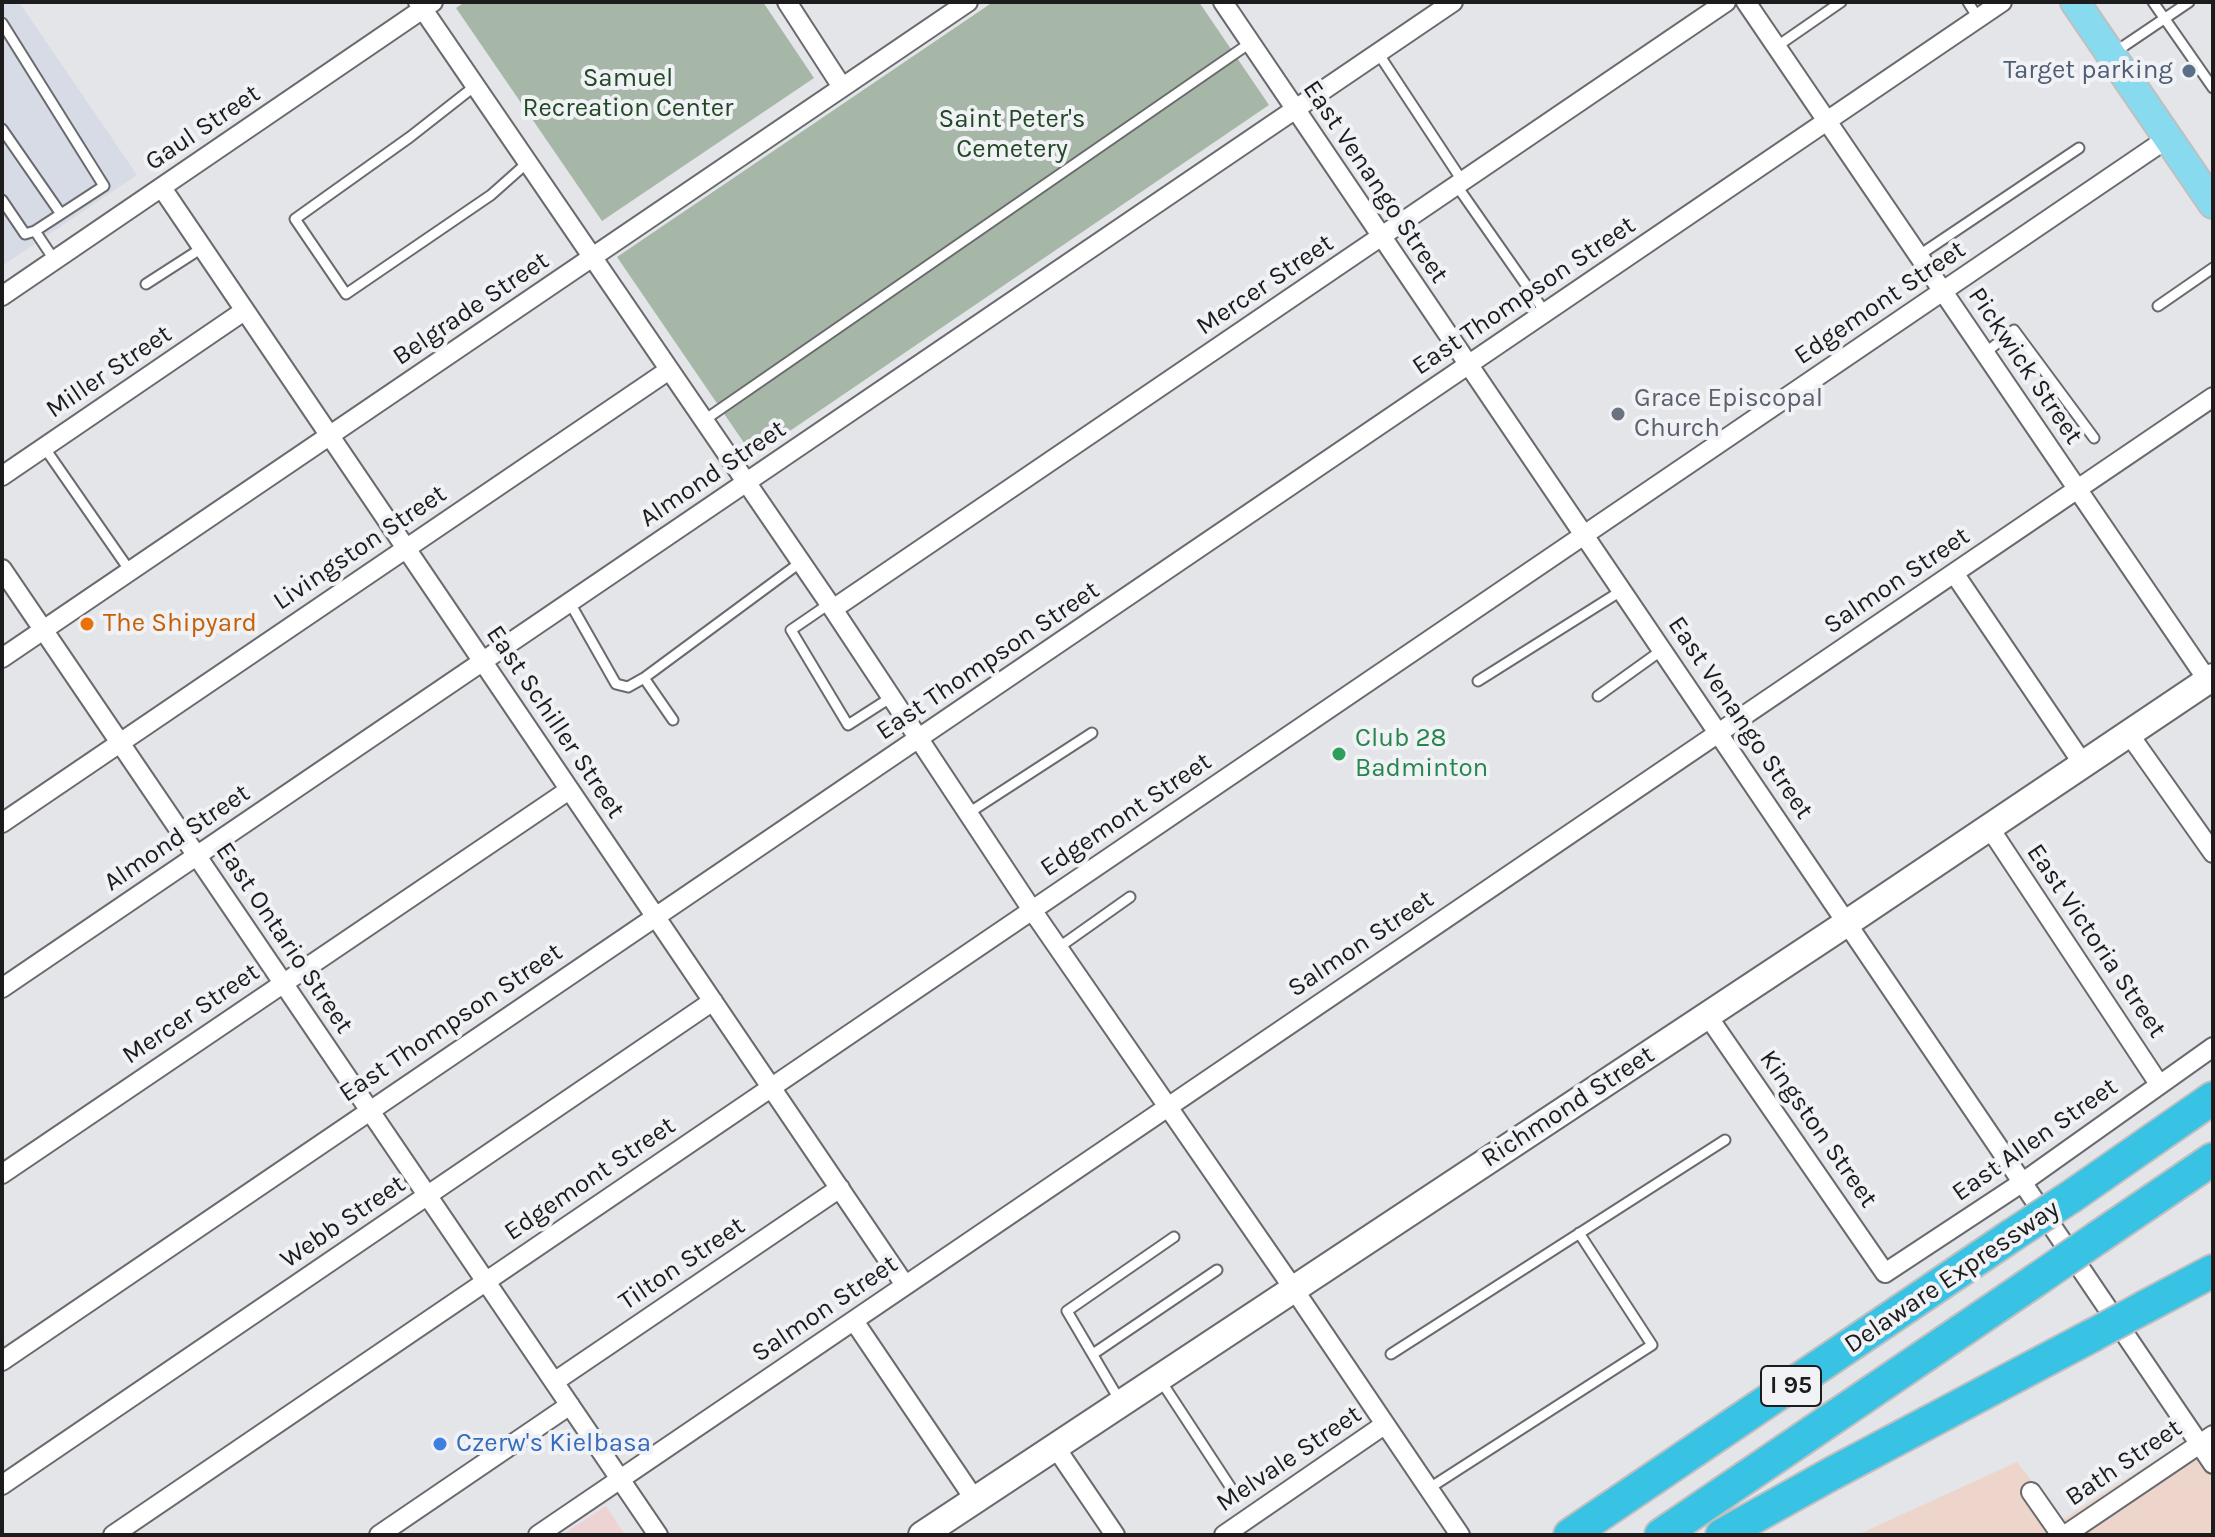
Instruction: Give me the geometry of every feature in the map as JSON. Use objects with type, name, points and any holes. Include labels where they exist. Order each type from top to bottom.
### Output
[{"type":"highway","name":"Delaware Expressway","points":[[1570,1535],[2213,1098]]},
{"type":"highway","name":"Delaware Expressway","points":[[1661,1535],[2213,1159]]},
{"type":"highway","points":[[1722,1535],[2213,1271]]},
{"type":"main road","points":[[2075,2],[2213,204]]},
{"type":"main road","name":"Richmond Street","points":[[922,1535],[2210,679]]},
{"type":"street","points":[[787,2],[842,87]]},
{"type":"street","name":"Belgrade Street","points":[[2,658],[968,2]]},
{"type":"street","name":"East Venango Street","points":[[1223,2],[2023,1182],[2206,1440],[2213,1464]]},
{"type":"street","name":"Almond Street","points":[[2,988],[1453,2]]},
{"type":"street","name":"Mercer Street","points":[[831,607],[1383,237],[1726,2]]},
{"type":"street","name":"Pickwick Street","points":[[1746,2],[2210,679]]},
{"type":"street","name":"East Thompson Street","points":[[2,1361],[2002,2]]},
{"type":"street","points":[[425,4],[475,86],[801,562],[967,814],[1460,1535]]},
{"type":"street","name":"Gaul Street","points":[[2,296],[425,4]]},
{"type":"street","name":"Edgemont Street","points":[[113,1535],[2168,138]]},
{"type":"street","name":"East Schiller Street","points":[[162,188],[905,1285]]},
{"type":"street","name":"Miller Street","points":[[2,476],[244,311]]},
{"type":"street","name":"Livingston Street","points":[[2,823],[669,370]]},
{"type":"street","name":"Salmon Street","points":[[538,1535],[2213,397]]},
{"type":"street","name":"East Ontario Street","points":[[2,569],[658,1535]]},
{"type":"street","points":[[1954,573],[2083,764]]},
{"type":"street","points":[[2129,734],[2213,853]]},
{"type":"street","name":"Mercer Street","points":[[2,1174],[569,790]]},
{"type":"street","name":"East Victoria Street","points":[[1989,827],[2159,1084]]},
{"type":"street","name":"Webb Street","points":[[2,1485],[713,1001]]},
{"type":"street","name":"Kingston Street","points":[[1707,1015],[1885,1273]]},
{"type":"street","name":"East Allen Street","points":[[1885,1273],[2023,1182],[2213,1047]]},
{"type":"street","name":"Tilton Street","points":[[554,1382],[840,1188]]},
{"type":"street","points":[[854,1321],[975,1500]]},
{"type":"street","points":[[379,1535],[570,1405]]},
{"type":"street","name":"Melvale Street","points":[[1224,1535],[1384,1425]]},
{"type":"street","name":"Bath Street","points":[[2063,1535],[2206,1440]]},
{"type":"street","points":[[1056,1448],[1109,1533]]},
{"type":"street","points":[[2031,1492],[2063,1535]]},
{"type":"lane","points":[[1776,47],[1841,2]]},
{"type":"lane","points":[[1968,2],[1978,18]]},
{"type":"lane","points":[[2153,2],[2213,88]]},
{"type":"lane","points":[[2111,54],[2189,2]]},
{"type":"lane","points":[[2,23],[104,186],[35,231],[25,234],[2,200]]},
{"type":"lane","points":[[703,421],[1250,43]]},
{"type":"lane","points":[[1378,53],[1545,312]]},
{"type":"lane","points":[[475,86],[295,219],[346,294],[491,195],[527,163]]},
{"type":"lane","points":[[2,129],[61,214]]},
{"type":"lane","points":[[1918,256],[2079,148]]},
{"type":"lane","points":[[35,231],[55,261]]},
{"type":"lane","points":[[146,284],[202,248]]},
{"type":"lane","points":[[2158,306],[2213,268]]},
{"type":"lane","points":[[1985,353],[2014,330],[2094,438]]},
{"type":"lane","points":[[44,447],[130,571]]},
{"type":"lane","points":[[570,603],[616,684],[628,687],[801,562]]},
{"type":"lane","points":[[1478,681],[1621,591]]},
{"type":"lane","points":[[831,607],[791,630],[848,725],[890,698]]},
{"type":"lane","points":[[1598,696],[1662,650]]},
{"type":"lane","points":[[644,678],[673,720]]},
{"type":"lane","points":[[967,814],[1092,733]]},
{"type":"lane","points":[[1058,948],[1130,897]]},
{"type":"lane","points":[[1391,1354],[1725,1140]]},
{"type":"lane","points":[[1428,1489],[1652,1345],[1579,1233]]},
{"type":"lane","points":[[1122,1403],[1067,1311],[1174,1237]]},
{"type":"lane","points":[[1093,1354],[1217,1270]]},
{"type":"lane","points":[[1159,1379],[1235,1494]]},
{"type":"shaded area","points":[[2,2],[19,2],[137,175],[2,266]]},
{"type":"shaded area","points":[[2213,1423],[2213,1535],[1857,1535],[2017,1462],[2062,1520]]},
{"type":"shaded area","points":[[606,1506],[625,1535],[562,1535]]},
{"type":"green space","name":"Samuel Recreation Center","points":[[465,2],[763,2],[814,78],[602,221],[456,8]]},
{"type":"green space","name":"Saint Peter's Cemetery","points":[[993,2],[1199,2],[1269,105],[753,456],[617,257]]},
{"type":"place","name":"Target parking","points":[[2189,71]]},
{"type":"place","name":"Grace Episcopal Church","points":[[1618,414]]},
{"type":"place","name":"The Shipyard","points":[[87,624]]},
{"type":"place","name":"Club 28 Badminton","points":[[1339,754]]},
{"type":"place","name":"Czerw's Kielbasa","points":[[440,1444]]}]
